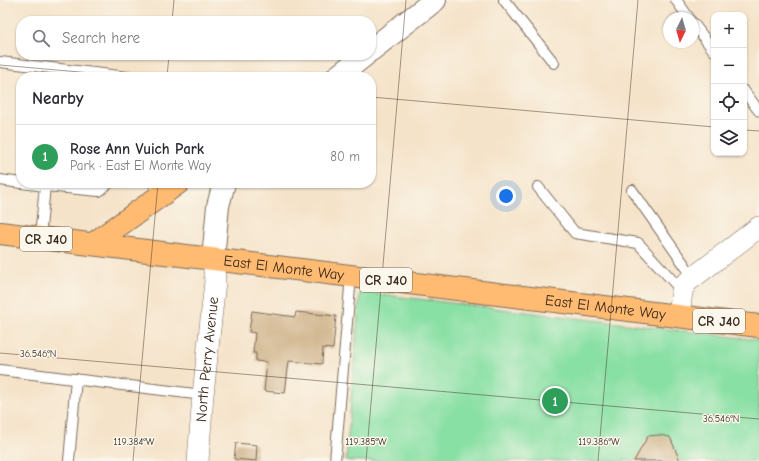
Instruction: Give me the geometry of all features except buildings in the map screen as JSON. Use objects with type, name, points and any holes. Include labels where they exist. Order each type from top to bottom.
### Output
[{"type":"main road","points":[[93,244],[164,188]]},
{"type":"main road","name":"East El Monte Way","points":[[0,233],[759,326]]},
{"type":"street","points":[[376,46],[435,0]]},
{"type":"street","points":[[343,72],[359,60]]},
{"type":"street","points":[[213,259],[218,206],[223,188]]},
{"type":"street","points":[[679,316],[688,284],[759,227]]},
{"type":"street","name":"North Perry Avenue","points":[[198,461],[203,395],[215,281],[213,259]]},
{"type":"lane","points":[[504,0],[554,63]]},
{"type":"lane","points":[[676,0],[685,12]]},
{"type":"lane","points":[[699,31],[712,48]]},
{"type":"lane","points":[[0,62],[85,72]]},
{"type":"lane","points":[[747,95],[759,111]]},
{"type":"lane","points":[[0,180],[16,182]]},
{"type":"lane","points":[[538,187],[575,233],[638,243],[688,284]]},
{"type":"lane","points":[[40,238],[45,188]]},
{"type":"lane","points":[[67,188],[99,191],[103,188]]},
{"type":"lane","points":[[632,190],[688,284]]},
{"type":"lane","points":[[335,461],[351,276]]},
{"type":"lane","points":[[0,370],[203,395]]},
{"type":"lane","points":[[70,461],[76,379]]},
{"type":"green space","points":[[360,292],[759,340],[759,461],[346,461]]},
{"type":"place","name":"Rose Ann Vuich Park","points":[[555,401]]}]
